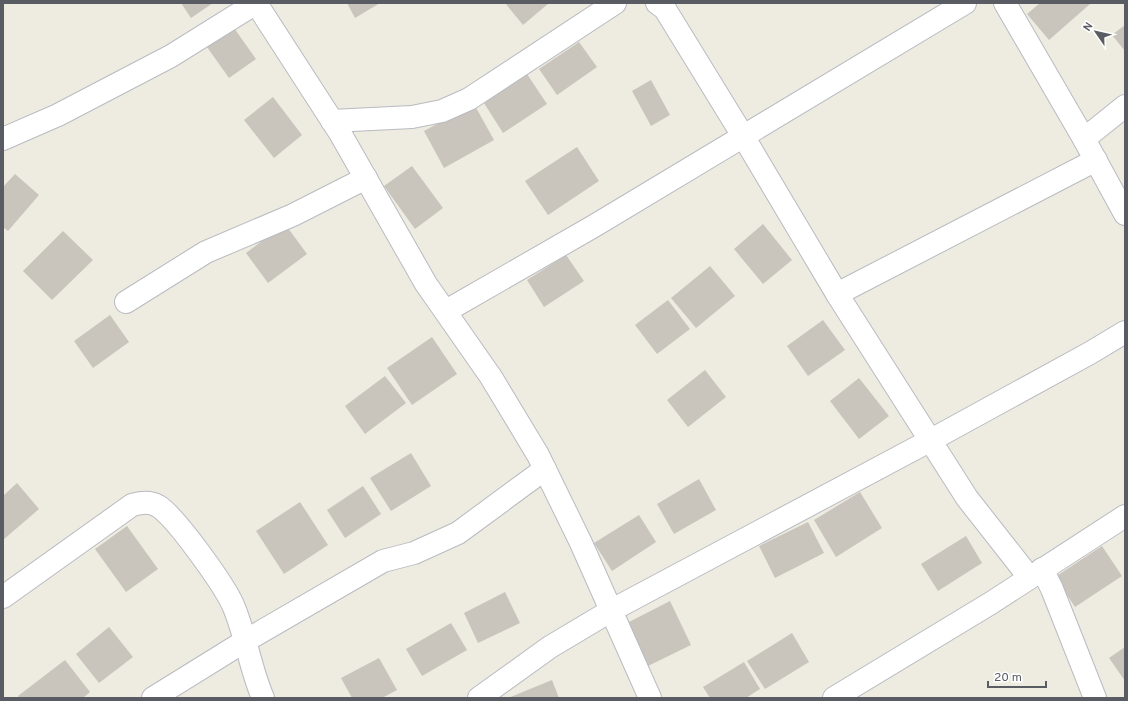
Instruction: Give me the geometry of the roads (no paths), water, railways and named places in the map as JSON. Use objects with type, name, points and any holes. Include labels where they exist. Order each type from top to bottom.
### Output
[{"type":"street","points":[[3,139],[58,115],[171,56],[256,3],[332,121],[410,257],[516,415],[545,469],[612,610],[650,698]]},
{"type":"street","points":[[332,121],[412,117],[442,111],[469,99],[616,3]]},
{"type":"street","points":[[658,3],[666,9],[744,136],[837,294],[967,498],[1052,589],[1095,698]]},
{"type":"street","points":[[446,311],[594,226],[965,3]]},
{"type":"street","points":[[1004,3],[1084,139],[1125,214]]},
{"type":"street","points":[[1084,139],[1125,106]]},
{"type":"street","points":[[837,294],[1096,160]]},
{"type":"street","points":[[126,302],[206,252],[293,215],[366,178]]},
{"type":"street","points":[[480,698],[550,647],[612,610],[931,440],[1090,353],[1125,332]]},
{"type":"street","points":[[154,698],[245,641],[383,561],[414,553],[458,533],[545,469]]},
{"type":"street","points":[[3,597],[118,513],[132,505],[145,502],[158,506],[169,515],[217,577],[232,604],[263,698]]},
{"type":"street","points":[[834,698],[985,607],[1125,516]]}]
